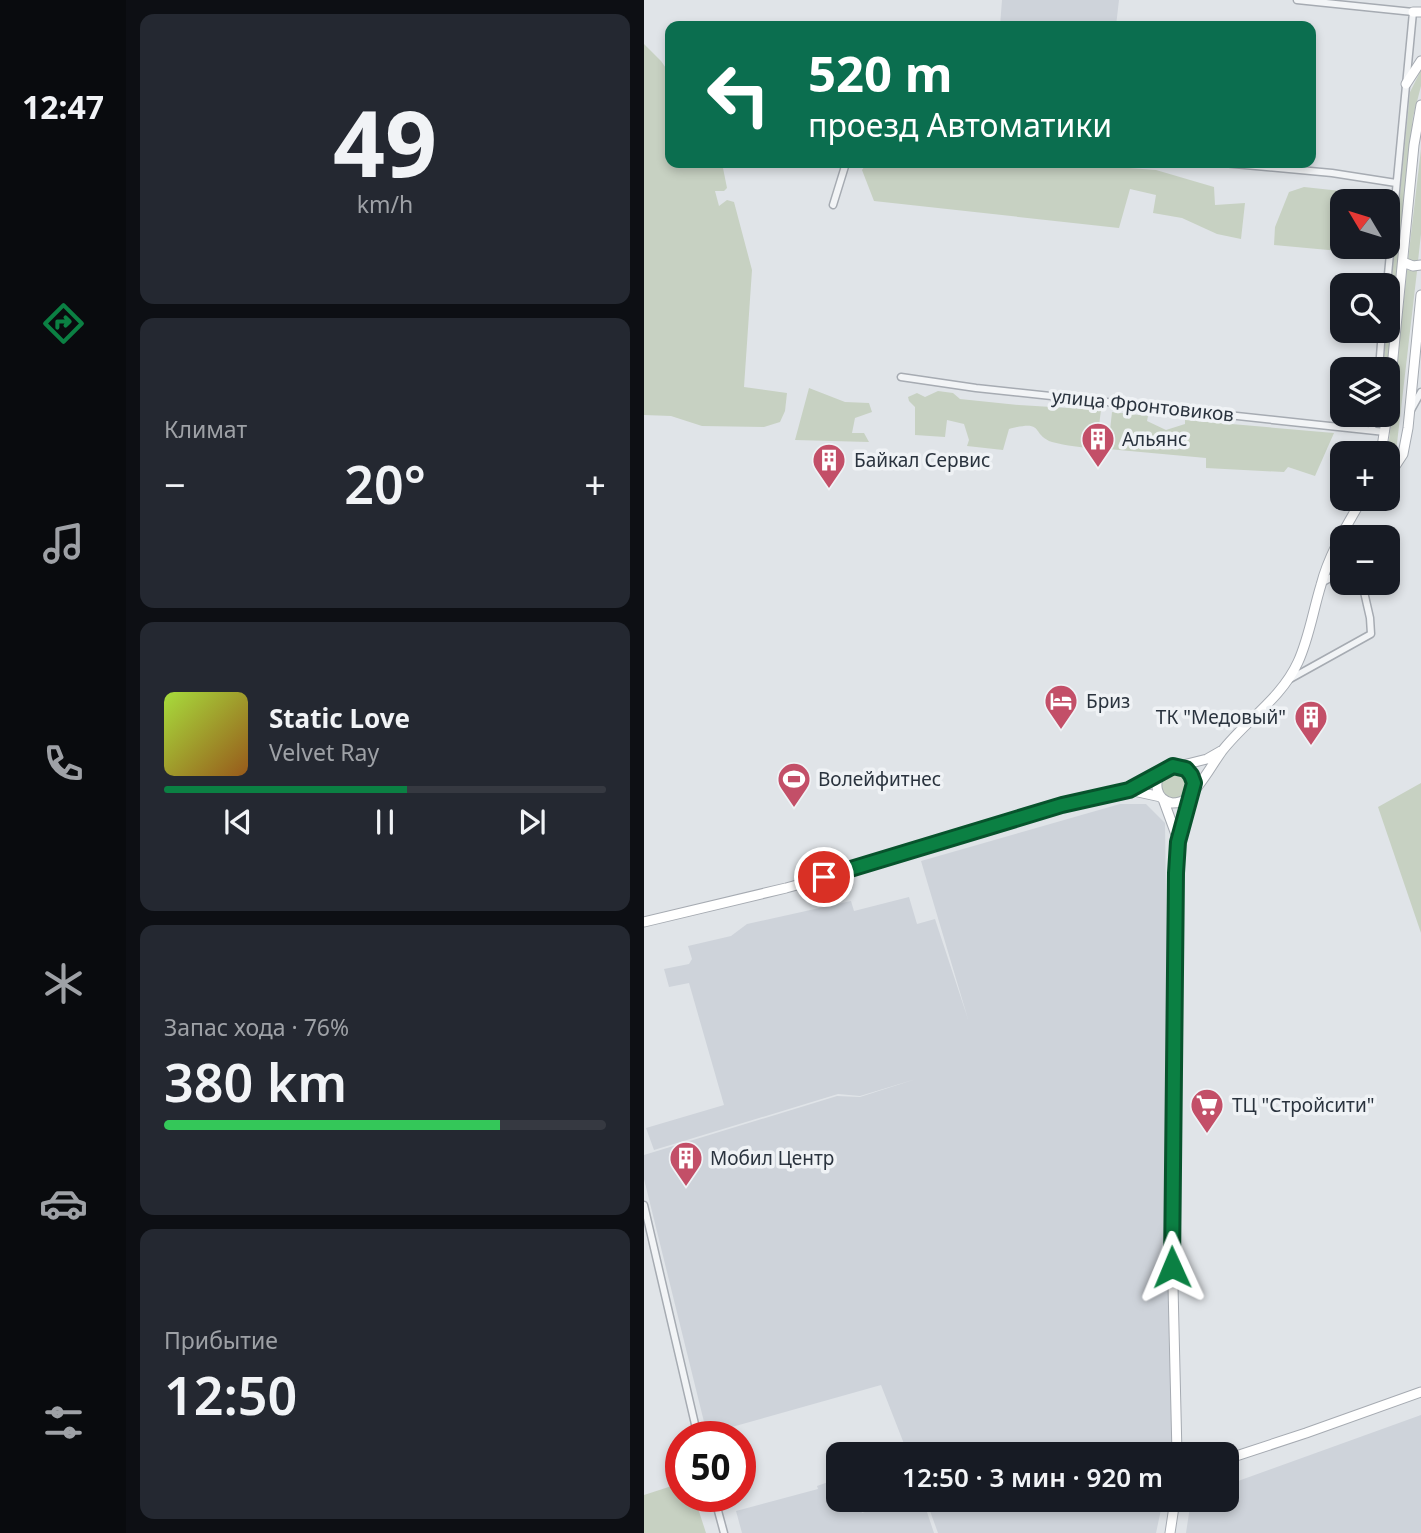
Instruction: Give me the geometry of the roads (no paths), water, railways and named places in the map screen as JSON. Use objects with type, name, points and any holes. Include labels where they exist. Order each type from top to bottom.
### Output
[{"type":"main road","points":[[1406,84],[1421,61]]},
{"type":"main road","points":[[1393,357],[1416,126],[1421,105]]},
{"type":"main road","points":[[1403,262],[1413,266],[1421,265]]},
{"type":"main road","points":[[1400,459],[1410,411],[1421,295]]},
{"type":"main road","points":[[1385,441],[1386,427]]},
{"type":"main road","points":[[1129,790],[1175,803],[1186,799],[1223,750],[1288,680],[1305,646],[1321,583],[1330,563]]},
{"type":"main road","points":[[644,922],[831,876],[1062,805],[1129,790],[1168,767],[1207,759],[1223,750]]},
{"type":"main road","points":[[1177,1442],[1172,1234],[1178,842],[1194,783],[1186,769],[1178,766]]},
{"type":"main road","points":[[1159,774],[1156,786],[1178,842]]},
{"type":"main road","points":[[1239,1455],[1421,1392]]},
{"type":"main road","points":[[1170,1533],[1173,1512]]},
{"type":"street","points":[[1297,0],[1417,12],[1406,84],[1388,273]]},
{"type":"street","points":[[833,205],[844,168]]},
{"type":"street","points":[[1278,168],[1396,183]]},
{"type":"street","name":"улица Фронтовиков","points":[[901,377],[976,388],[1385,432]]},
{"type":"street","points":[[1410,411],[1421,392]]},
{"type":"street","points":[[1321,583],[1330,578]]},
{"type":"street","points":[[1288,680],[1371,634],[1364,595]]},
{"type":"street","points":[[644,1205],[694,1421]]},
{"type":"street","points":[[718,1512],[724,1533]]},
{"type":"place","name":"Альянс","points":[[1098,469]]},
{"type":"place","name":"Байкал Сервис","points":[[829,490]]},
{"type":"place","name":"Бриз","points":[[1061,731]]},
{"type":"place","name":"ТК \"Медовый\"","points":[[1311,747]]},
{"type":"place","name":"Волейфитнес","points":[[794,809]]},
{"type":"place","name":"ТЦ \"Стройсити\"","points":[[1207,1135]]},
{"type":"place","name":"Мобил Центр","points":[[686,1188]]}]
